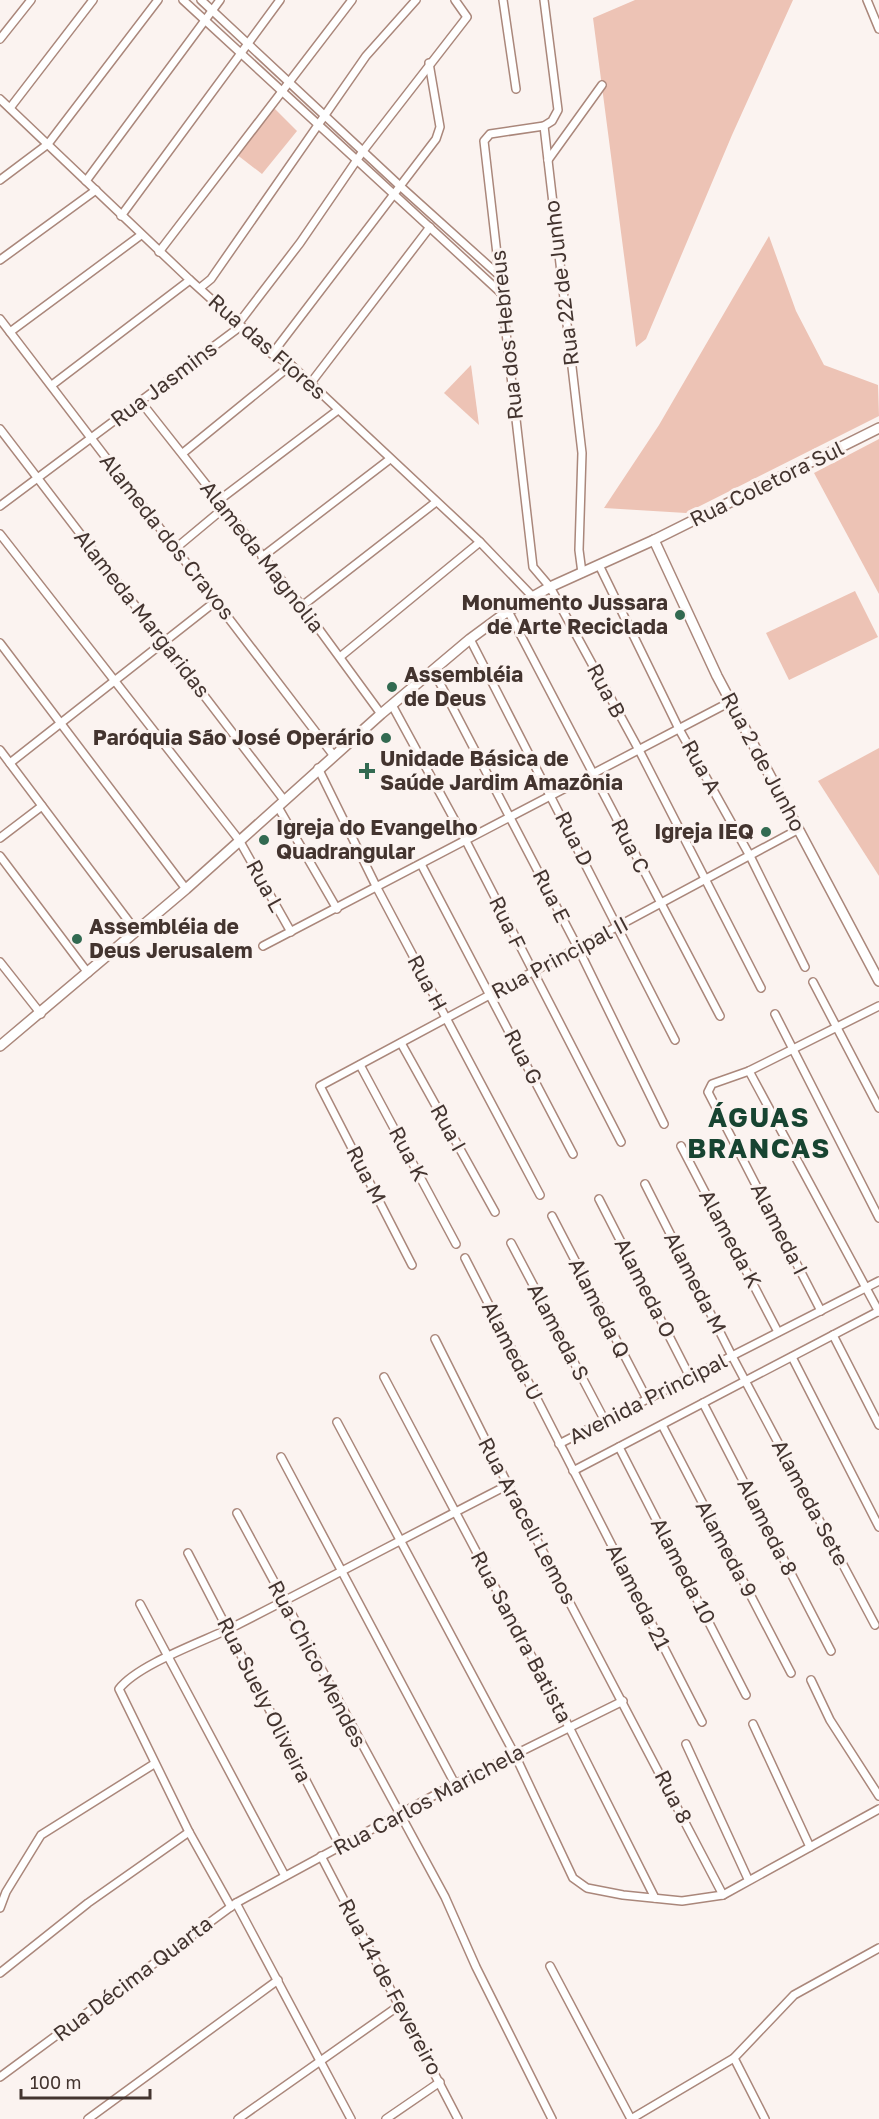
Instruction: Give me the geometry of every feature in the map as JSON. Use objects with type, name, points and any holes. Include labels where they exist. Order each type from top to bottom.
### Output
[{"type":"street","points":[[0,39],[31,0]]},
{"type":"street","points":[[10,108],[93,0]]},
{"type":"street","points":[[0,180],[48,144],[158,0]]},
{"type":"street","points":[[183,0],[501,293]]},
{"type":"street","points":[[201,0],[501,277]]},
{"type":"street","points":[[86,181],[220,0]]},
{"type":"street","points":[[122,216],[280,0]]},
{"type":"street","points":[[159,252],[352,0]]},
{"type":"street","points":[[200,288],[211,279],[326,117],[366,56],[416,0]]},
{"type":"street","name":"Rua Jasmins","points":[[0,506],[141,402],[239,325],[300,243],[363,151],[429,63],[467,17],[455,0]]},
{"type":"street","points":[[503,0],[516,89]]},
{"type":"street","points":[[544,0],[558,110],[544,126]]},
{"type":"street","points":[[867,0],[879,29]]},
{"type":"street","points":[[272,354],[436,139],[440,127],[429,63]]},
{"type":"street","points":[[548,160],[602,85]]},
{"type":"street","name":"Rua das Flores","points":[[0,99],[159,252],[272,354],[291,365],[480,542],[532,596]]},
{"type":"street","name":"Rua 22 de Junho","points":[[544,126],[582,453],[579,550],[582,573]]},
{"type":"street","name":"Rua dos Hebreus","points":[[544,126],[486,137],[501,293],[533,567],[550,586]]},
{"type":"street","points":[[0,260],[96,190]]},
{"type":"street","points":[[310,384],[430,227]]},
{"type":"street","points":[[5,330],[141,235]]},
{"type":"street","points":[[52,385],[190,280]]},
{"type":"street","name":"Alameda dos Cravos","points":[[0,319],[5,330],[52,385],[334,756]]},
{"type":"street","points":[[183,453],[291,365]]},
{"type":"street","name":"Alameda Magnolia","points":[[141,402],[302,606],[381,714]]},
{"type":"street","points":[[218,501],[338,410]]},
{"type":"street","name":"Rua Coletora Sul","points":[[0,1046],[186,889],[318,768],[381,714],[470,639],[508,611],[550,586],[654,540],[879,428]]},
{"type":"street","name":"Alameda Margaridas","points":[[0,429],[164,642],[281,803],[337,909]]},
{"type":"street","points":[[262,557],[390,459]]},
{"type":"street","points":[[302,606],[436,502]]},
{"type":"street","points":[[176,548],[224,508]]},
{"type":"street","name":"Rua L","points":[[0,534],[240,840],[291,932]]},
{"type":"street","name":"Rua 2 de Junho","points":[[654,540],[732,701],[879,981]]},
{"type":"street","points":[[340,657],[480,542]]},
{"type":"street","name":"Rua A","points":[[599,565],[679,729],[750,856],[805,967]]},
{"type":"street","name":"Rua B","points":[[550,586],[639,750],[761,988]]},
{"type":"street","points":[[10,763],[216,601]]},
{"type":"street","name":"Rua C","points":[[508,611],[720,1016]]},
{"type":"street","name":"Rua D","points":[[470,639],[675,1040]]},
{"type":"street","points":[[0,643],[186,889]]},
{"type":"street","name":"Rua E","points":[[433,670],[578,948],[664,1124]]},
{"type":"street","points":[[263,946],[732,701]]},
{"type":"street","name":"Rua F","points":[[392,705],[466,841],[621,1142]]},
{"type":"street","points":[[0,750],[136,931]]},
{"type":"street","name":"Rua H","points":[[318,768],[377,888],[540,1195]]},
{"type":"street","points":[[0,838],[42,806]]},
{"type":"street","name":"Rua Principal II","points":[[320,1086],[799,830]]},
{"type":"street","points":[[0,856],[88,973]]},
{"type":"street","name":"Rua G","points":[[421,864],[573,1154]]},
{"type":"street","points":[[0,962],[40,1014]]},
{"type":"street","points":[[813,982],[879,1108]]},
{"type":"street","points":[[879,1006],[749,1071],[879,1311]]},
{"type":"street","points":[[775,1014],[879,1218]]},
{"type":"street","name":"Rua I","points":[[401,1043],[495,1212]]},
{"type":"street","name":"Rua K","points":[[360,1065],[456,1244]]},
{"type":"street","name":"Alameda I","points":[[749,1071],[712,1084],[708,1092],[821,1311]]},
{"type":"street","name":"Rua M","points":[[320,1086],[412,1265]]},
{"type":"street","name":"Alameda K","points":[[681,1146],[778,1332]]},
{"type":"street","name":"Alameda M","points":[[645,1184],[745,1381]]},
{"type":"street","name":"Alameda O","points":[[599,1199],[690,1377]]},
{"type":"street","name":"Alameda Q","points":[[552,1216],[647,1399]]},
{"type":"street","name":"Alameda S","points":[[511,1243],[605,1421]]},
{"type":"street","name":"Alameda U","points":[[465,1258],[559,1444]]},
{"type":"street","name":"Avenida Principal","points":[[879,1281],[559,1444],[573,1471],[879,1311]]},
{"type":"street","points":[[833,1335],[879,1425]]},
{"type":"street","name":"Rua Araceli Lemos","points":[[435,1339],[508,1485],[623,1701]]},
{"type":"street","points":[[792,1357],[879,1527]]},
{"type":"street","name":"Rua Sandra Batista","points":[[384,1377],[569,1726],[655,1898]]},
{"type":"street","name":"Alameda Sete","points":[[745,1381],[875,1625]]},
{"type":"street","name":"Alameda 8","points":[[703,1403],[831,1651]]},
{"type":"street","points":[[337,1422],[515,1755],[564,1865],[573,1878],[587,1888],[682,1901],[723,1894],[879,1809]]},
{"type":"street","name":"Alameda 9","points":[[662,1425],[791,1673]]},
{"type":"street","name":"Alameda 10","points":[[619,1447],[746,1695]]},
{"type":"street","points":[[281,1457],[455,1784]]},
{"type":"street","name":"Alameda 21","points":[[573,1471],[702,1722]]},
{"type":"street","points":[[351,2119],[278,1980],[189,1832],[119,1689],[126,1681],[169,1657],[228,1630],[508,1485]]},
{"type":"street","name":"Rua Chico Mendes","points":[[237,1513],[399,1814]]},
{"type":"street","name":"Rua Suely Oliveira","points":[[188,1553],[340,1846]]},
{"type":"street","points":[[140,1604],[285,1876]]},
{"type":"street","points":[[811,1680],[830,1720],[879,1796]]},
{"type":"street","name":"Rua Carlos Marichela","points":[[233,1905],[455,1784],[623,1701]]},
{"type":"street","name":"Rua 8","points":[[623,1701],[723,1894]]},
{"type":"street","points":[[753,1724],[810,1848]]},
{"type":"street","points":[[686,1744],[748,1879]]},
{"type":"street","points":[[0,1908],[6,1892],[41,1835],[154,1764]]},
{"type":"street","points":[[399,1814],[445,1897],[476,1967],[552,2119]]},
{"type":"street","points":[[0,1973],[88,1903],[189,1832]]},
{"type":"street","name":"Rua 14 de Fevereiro","points":[[321,1856],[458,2119]]},
{"type":"street","name":"Rua Décima Quarta","points":[[0,2077],[233,1905]]},
{"type":"street","points":[[550,1966],[631,2119],[648,2116],[734,2058],[794,1995],[879,1948]]},
{"type":"street","points":[[88,2119],[278,1980]]},
{"type":"street","points":[[238,2119],[400,2005]]},
{"type":"street","points":[[734,2058],[765,2119]]},
{"type":"street","points":[[386,2119],[440,2082]]},
{"type":"shaded area","points":[[635,0],[793,0],[732,135],[646,339],[636,347],[593,18]]},
{"type":"shaded area","points":[[273,107],[297,131],[262,174],[236,154]]},
{"type":"shaded area","points":[[769,236],[796,311],[824,365],[878,385],[879,416],[686,513],[604,508],[659,425]]},
{"type":"shaded area","points":[[471,365],[479,425],[444,393]]},
{"type":"shaded area","points":[[879,439],[879,594],[814,473]]},
{"type":"shaded area","points":[[855,591],[878,637],[789,680],[766,633]]},
{"type":"shaded area","points":[[879,748],[879,876],[818,781]]},
{"type":"place","name":"Monumento Jussara de Arte Reciclada","points":[[680,615]]},
{"type":"place","name":"Assembléia de Deus","points":[[392,687]]},
{"type":"place","name":"Paróquia São José Operário","points":[[386,738]]},
{"type":"place","name":"Unidade Básica de Saúde Jardim Amazônia","points":[[367,771]]},
{"type":"place","name":"Igreja IEQ","points":[[766,832]]},
{"type":"place","name":"Igreja do Evangelho Quadrangular","points":[[264,840]]},
{"type":"place","name":"Assembléia de Deus Jerusalem","points":[[77,939]]},
{"type":"district","name":"ÁGUAS BRANCAS","points":[[759,1134]]}]
